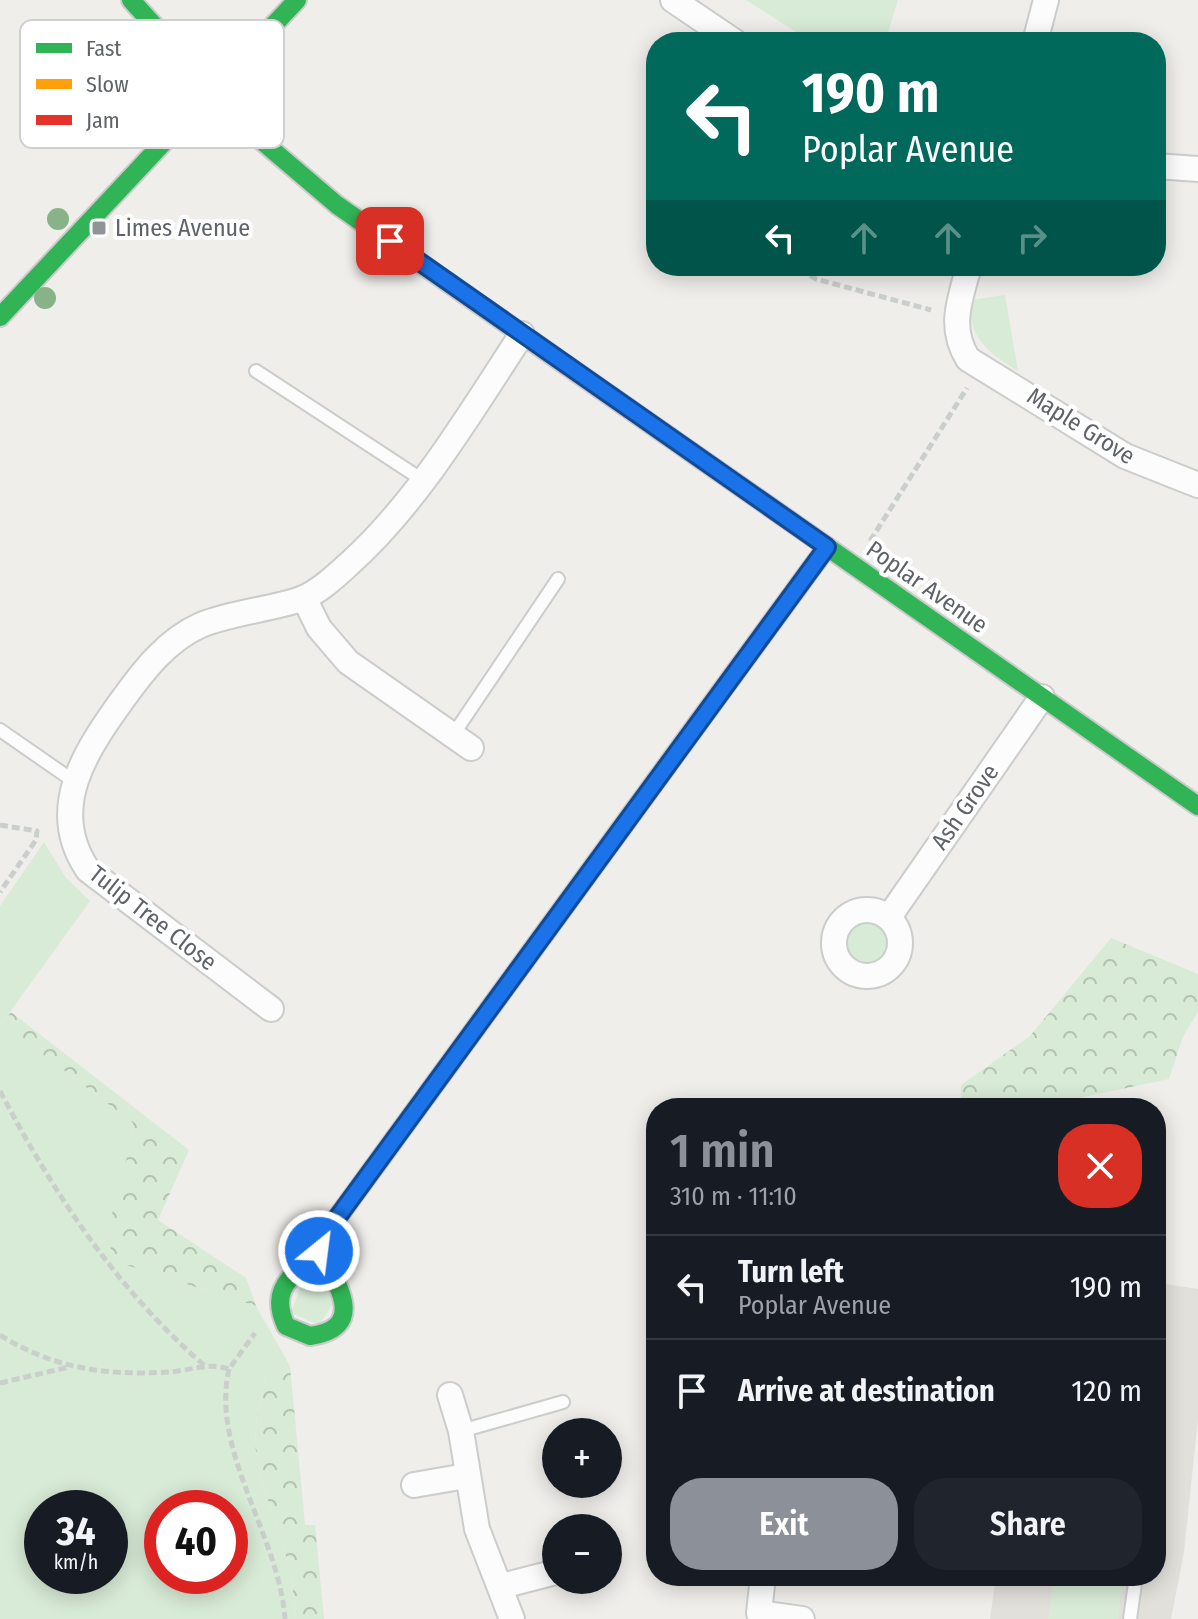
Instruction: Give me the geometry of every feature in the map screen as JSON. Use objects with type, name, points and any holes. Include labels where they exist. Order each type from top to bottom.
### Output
[{"type":"street","points":[[131,0],[150,20]]},
{"type":"street","points":[[277,20],[297,0]]},
{"type":"street","points":[[673,0],[720,32]]},
{"type":"street","points":[[1038,32],[1046,0]]},
{"type":"street","points":[[0,317],[156,148]]},
{"type":"street","name":"Poplar Avenue","points":[[269,148],[298,174],[522,334],[1198,806]]},
{"type":"street","points":[[1166,167],[1198,169]]},
{"type":"street","points":[[966,276],[955,317],[960,346],[968,359]]},
{"type":"street","name":"Tulip Tree Close","points":[[271,1009],[88,870],[72,837],[75,782],[87,747],[163,651],[202,625],[304,598],[372,541],[421,479],[522,334]]},
{"type":"street","name":"Maple Grove","points":[[968,359],[1125,456],[1198,485]]},
{"type":"street","points":[[319,1251],[342,1295],[344,1309],[338,1324],[324,1336],[306,1337],[290,1330],[280,1316],[279,1302],[289,1276],[319,1251],[326,1233],[827,547]]},
{"type":"street","points":[[304,598],[319,628],[348,662],[462,741]]},
{"type":"street","name":"Ash Grove","points":[[889,917],[1042,697]]},
{"type":"street","points":[[450,1395],[461,1431],[466,1476],[480,1540],[502,1586],[512,1619]]},
{"type":"street","points":[[414,1485],[466,1476]]},
{"type":"street","points":[[502,1586],[542,1576]]},
{"type":"street","points":[[762,1586],[758,1616],[802,1619]]},
{"type":"lane","points":[[256,371],[421,479]]},
{"type":"lane","points":[[462,741],[558,579]]},
{"type":"lane","points":[[0,730],[75,782]]},
{"type":"lane","points":[[461,1431],[563,1402]]},
{"type":"lane","points":[[1130,1619],[1135,1586]]},
{"type":"path","points":[[811,276],[955,317]]},
{"type":"path","points":[[855,566],[967,391],[968,359]]},
{"type":"path","points":[[0,825],[37,831],[36,840],[0,892]]},
{"type":"path","points":[[0,1091],[93,1246],[148,1311],[206,1367]]},
{"type":"path","points":[[280,1316],[258,1329],[229,1369],[224,1401],[227,1428],[277,1568],[285,1619]]},
{"type":"path","points":[[0,1335],[72,1367],[129,1375],[219,1365],[229,1369]]},
{"type":"path","points":[[0,1383],[72,1367]]},
{"type":"shaded area","points":[[1166,1284],[1198,1289],[1198,1419],[1184,1552],[1171,1619],[990,1619],[995,1586],[1166,1586]]},
{"type":"green space","points":[[746,0],[898,0],[888,32],[796,32]]},
{"type":"green space","points":[[1005,295],[1018,371],[989,351],[973,325],[971,300]]},
{"type":"green space","points":[[44,842],[66,878],[90,901],[2,1023],[133,1123],[123,1264],[256,1306],[290,1366],[266,1375],[257,1412],[255,1446],[263,1485],[291,1572],[296,1619],[0,1619],[0,906]]},
{"type":"green space","points":[[867,920],[883,927],[890,943],[883,959],[867,966],[851,959],[844,943],[851,927]]},
{"type":"green space","points":[[1111,938],[1198,974],[1198,1012],[1183,1036],[1169,1079],[1079,1098],[961,1098],[961,1085],[1030,1036]]},
{"type":"green space","points":[[11,1012],[189,1150],[158,1220],[246,1278],[256,1306],[123,1264],[114,1258],[110,1229],[133,1123],[2,1023]]},
{"type":"green space","points":[[314,1280],[323,1284],[334,1302],[319,1325],[291,1313],[302,1283]]},
{"type":"green space","points":[[290,1366],[305,1525],[315,1525],[324,1619],[296,1619],[291,1572],[263,1485],[255,1446],[257,1412],[266,1375]]},
{"type":"green space","points":[[1053,1586],[1123,1586],[1118,1619],[1048,1619]]},
{"type":"traffic: fast","points":[[131,0],[149,20]]},
{"type":"traffic: fast","points":[[278,20],[297,0]]},
{"type":"traffic: fast","points":[[0,317],[158,148]]},
{"type":"traffic: fast","points":[[270,148],[337,205],[566,365]]},
{"type":"traffic: fast","points":[[790,521],[1198,806]]},
{"type":"traffic: fast","points":[[319,1251],[339,1289],[343,1314],[339,1324],[310,1336],[286,1326],[281,1309],[285,1285],[320,1246],[326,1233],[698,723]]},
{"type":"traffic: slow","points":[[698,723],[827,547]]},
{"type":"traffic: jam","points":[[566,365],[790,521]]},
{"type":"place","name":"Limes Avenue","points":[[99,228]]},
{"type":"route","points":[[319,1251],[326,1233],[827,547],[390,241]]}]
